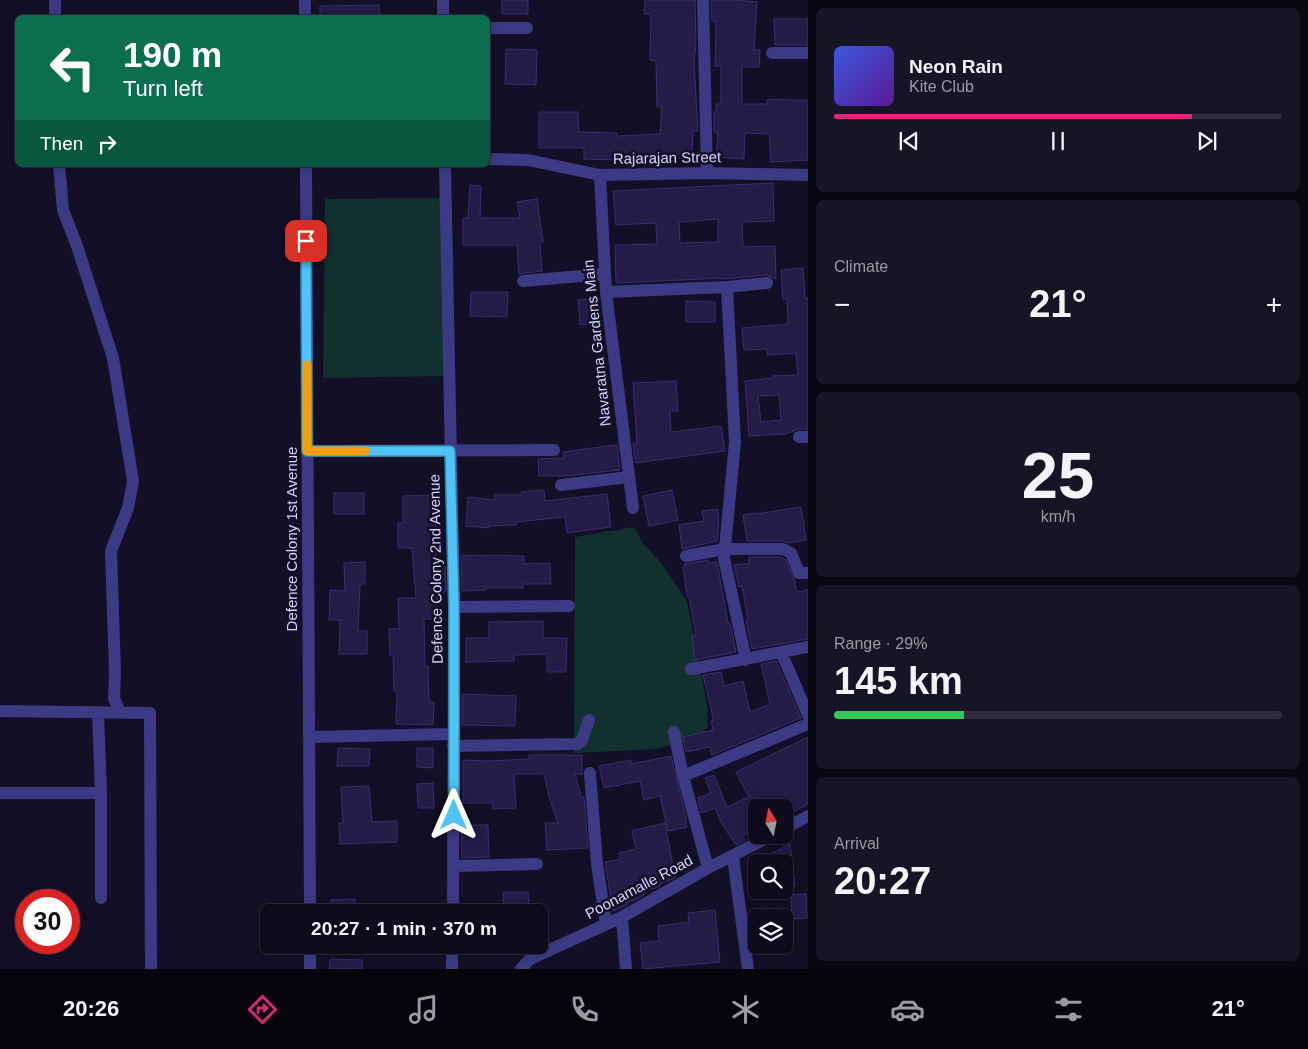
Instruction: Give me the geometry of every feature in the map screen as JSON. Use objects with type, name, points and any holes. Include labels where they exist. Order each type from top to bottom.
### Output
[{"type":"street","points":[[55,0],[55,15]]},
{"type":"street","points":[[305,0],[306,15]]},
{"type":"street","points":[[443,0],[443,15]]},
{"type":"street","points":[[703,0],[707,173]]},
{"type":"street","points":[[490,28],[527,28]]},
{"type":"street","points":[[772,53],[808,53]]},
{"type":"street","name":"Rajarajan Street","points":[[490,158],[528,160],[600,175],[707,173],[808,175]]},
{"type":"street","points":[[59,167],[63,210],[77,246],[113,358],[133,481],[128,508],[111,551],[115,673],[114,698],[120,713]]},
{"type":"street","name":"Defence Colony 1st Avenue","points":[[306,167],[310,904]]},
{"type":"street","name":"Defence Colony 2nd Avenue","points":[[446,167],[454,607],[453,904]]},
{"type":"street","name":"Navaratna Gardens Main","points":[[600,175],[606,292],[633,508]]},
{"type":"street","points":[[523,281],[605,274]]},
{"type":"street","points":[[606,292],[727,287],[767,283]]},
{"type":"street","points":[[727,287],[735,442],[725,549],[726,567],[746,660]]},
{"type":"street","points":[[307,451],[554,450]]},
{"type":"street","points":[[560,485],[629,477]]},
{"type":"street","points":[[686,556],[725,549],[783,548],[791,553],[799,573],[808,573]]},
{"type":"street","points":[[454,607],[569,606]]},
{"type":"street","points":[[690,669],[808,647]]},
{"type":"street","points":[[781,652],[808,715]]},
{"type":"street","points":[[0,711],[150,713],[151,969]]},
{"type":"street","points":[[98,713],[101,793],[101,898]]},
{"type":"street","points":[[309,737],[577,744],[582,740],[589,720]]},
{"type":"street","points":[[683,776],[808,724]]},
{"type":"street","points":[[674,732],[683,776],[708,868]]},
{"type":"street","points":[[590,773],[597,864],[606,924]]},
{"type":"street","points":[[0,793],[101,793]]},
{"type":"street","points":[[793,824],[808,816]]},
{"type":"street","name":"Poonamalle Road","points":[[521,969],[530,959],[622,917],[708,868],[734,857],[757,844]]},
{"type":"street","points":[[734,857],[748,969]]},
{"type":"street","points":[[454,866],[537,864]]},
{"type":"street","points":[[622,917],[626,969]]},
{"type":"street","points":[[310,954],[310,969]]},
{"type":"street","points":[[452,954],[452,969]]},
{"type":"green space","points":[[442,198],[445,376],[323,378],[325,199]]},
{"type":"green space","points":[[634,527],[642,542],[662,564],[687,601],[707,704],[708,727],[695,740],[655,749],[574,753],[575,537]]},
{"type":"building","points":[[502,0],[528,0],[528,14],[502,14]]},
{"type":"building","points":[[645,0],[695,0],[696,44],[694,62],[698,131],[693,131],[692,159],[668,156],[616,158],[616,160],[584,159],[584,148],[539,148],[539,112],[578,112],[579,132],[617,133],[617,136],[660,134],[662,107],[657,107],[656,61],[650,60],[651,14],[644,14]]},
{"type":"building","points":[[711,0],[757,2],[754,50],[760,50],[759,67],[742,67],[742,104],[767,104],[767,100],[808,100],[808,160],[771,162],[769,134],[745,133],[744,159],[716,157],[718,133],[714,132],[714,112],[716,112],[716,104],[721,104],[721,66],[715,66],[716,21],[712,21]]},
{"type":"building","points":[[379,5],[380,15],[320,15],[320,6]]},
{"type":"building","points":[[774,19],[808,19],[808,45],[775,45]]},
{"type":"building","points":[[506,49],[537,50],[536,85],[505,84]]},
{"type":"building","points":[[773,183],[774,221],[742,222],[743,247],[775,246],[776,279],[766,275],[726,279],[616,283],[615,245],[657,244],[656,223],[616,225],[613,191]],"holes":[[[718,219],[718,242],[680,243],[679,222]]]},
{"type":"building","points":[[470,185],[481,186],[480,218],[520,218],[517,202],[537,199],[543,242],[540,242],[542,271],[519,274],[517,245],[463,245],[463,218],[468,218]]},
{"type":"building","points":[[803,268],[805,298],[808,298],[808,429],[799,429],[785,434],[749,436],[745,381],[773,378],[773,376],[798,375],[796,353],[767,355],[767,349],[744,350],[742,328],[788,324],[787,299],[783,299],[781,270]],"holes":[[[779,395],[781,420],[761,422],[758,396]]]},
{"type":"building","points":[[471,292],[508,292],[507,317],[470,316]]},
{"type":"building","points":[[597,298],[600,323],[580,325],[578,300]]},
{"type":"building","points":[[686,301],[715,302],[715,322],[686,322]]},
{"type":"building","points":[[676,381],[678,411],[670,411],[671,432],[721,426],[725,451],[636,463],[633,444],[637,443],[633,383]]},
{"type":"building","points":[[617,445],[620,470],[565,476],[539,476],[538,459],[563,458],[563,452]]},
{"type":"building","points":[[544,490],[545,501],[607,494],[611,527],[567,533],[565,517],[516,522],[516,525],[489,526],[489,528],[466,526],[468,497],[495,500],[495,495],[522,495],[521,492]]},
{"type":"building","points":[[672,490],[678,520],[649,526],[643,496]]},
{"type":"building","points":[[334,493],[364,493],[364,514],[334,514]]},
{"type":"building","points":[[435,495],[436,563],[445,563],[446,591],[444,593],[437,593],[437,619],[424,619],[425,666],[428,666],[429,702],[434,702],[433,725],[396,724],[397,691],[394,691],[393,655],[390,655],[389,629],[399,629],[398,598],[416,598],[412,548],[398,548],[398,523],[403,523],[403,496]]},
{"type":"building","points":[[801,507],[806,540],[789,543],[783,541],[747,541],[743,515]]},
{"type":"building","points":[[718,509],[717,541],[682,549],[679,525],[704,521],[702,511]]},
{"type":"building","points":[[461,555],[524,556],[524,564],[550,563],[551,584],[523,584],[523,588],[486,588],[486,590],[462,591]]},
{"type":"building","points":[[749,557],[781,557],[785,559],[794,579],[797,592],[808,590],[808,639],[752,649],[742,586],[739,587],[734,565],[749,563]]},
{"type":"building","points":[[708,560],[709,563],[717,562],[728,623],[730,623],[736,652],[695,660],[692,636],[696,635],[689,596],[687,596],[683,567],[685,567],[684,564]]},
{"type":"building","points":[[365,562],[365,584],[360,584],[358,631],[367,631],[367,654],[339,654],[340,620],[329,620],[330,590],[345,591],[344,563]]},
{"type":"building","points":[[543,621],[543,638],[567,638],[566,672],[547,672],[547,654],[514,655],[514,661],[466,662],[466,638],[489,638],[489,622]]},
{"type":"building","points":[[776,661],[801,718],[712,755],[710,747],[686,752],[683,737],[713,730],[711,708],[703,675],[721,672],[724,686],[743,681],[750,712],[770,704],[761,664]]},
{"type":"building","points":[[462,694],[516,696],[515,726],[462,725]]},
{"type":"building","points":[[808,737],[808,804],[793,812],[793,799],[748,799],[748,833],[742,836],[745,840],[736,845],[722,824],[715,808],[701,813],[698,798],[711,793],[705,778],[714,775],[727,807],[749,797],[736,772]]},
{"type":"building","points":[[338,748],[370,749],[369,766],[337,766]]},
{"type":"building","points":[[417,748],[433,748],[433,768],[417,767]]},
{"type":"building","points":[[529,755],[582,755],[582,774],[575,774],[581,797],[584,797],[588,848],[547,850],[545,823],[558,823],[544,774],[514,774],[516,808],[493,809],[493,803],[463,803],[463,760],[529,759]]},
{"type":"building","points":[[671,756],[687,827],[668,831],[660,796],[644,800],[640,781],[604,788],[599,766],[631,760],[631,764]]},
{"type":"building","points":[[433,783],[434,808],[418,808],[417,784]]},
{"type":"building","points":[[369,786],[372,822],[397,821],[397,842],[340,844],[339,823],[343,823],[341,787]]},
{"type":"building","points":[[665,823],[675,878],[660,884],[656,888],[643,891],[644,895],[627,902],[627,905],[613,911],[605,862],[620,859],[619,853],[636,849],[632,831]]},
{"type":"building","points":[[461,825],[488,825],[489,857],[462,858]]},
{"type":"building","points":[[790,844],[791,854],[771,854]]},
{"type":"building","points":[[793,869],[795,886],[793,886]]},
{"type":"building","points":[[503,892],[528,892],[529,904],[504,904]]},
{"type":"building","points":[[806,894],[807,918],[793,919],[791,899],[793,899],[793,895]]},
{"type":"building","points":[[355,899],[355,904],[331,904],[331,900]]},
{"type":"building","points":[[715,910],[720,962],[643,969],[640,943],[659,941],[658,926],[689,922],[688,913]]},
{"type":"building","points":[[330,959],[362,960],[362,969],[329,969]]},
{"type":"slow traffic","points":[[307,365],[307,451],[365,451]]},
{"type":"route","points":[[306,241],[307,451],[450,451],[454,607],[454,815]]}]
